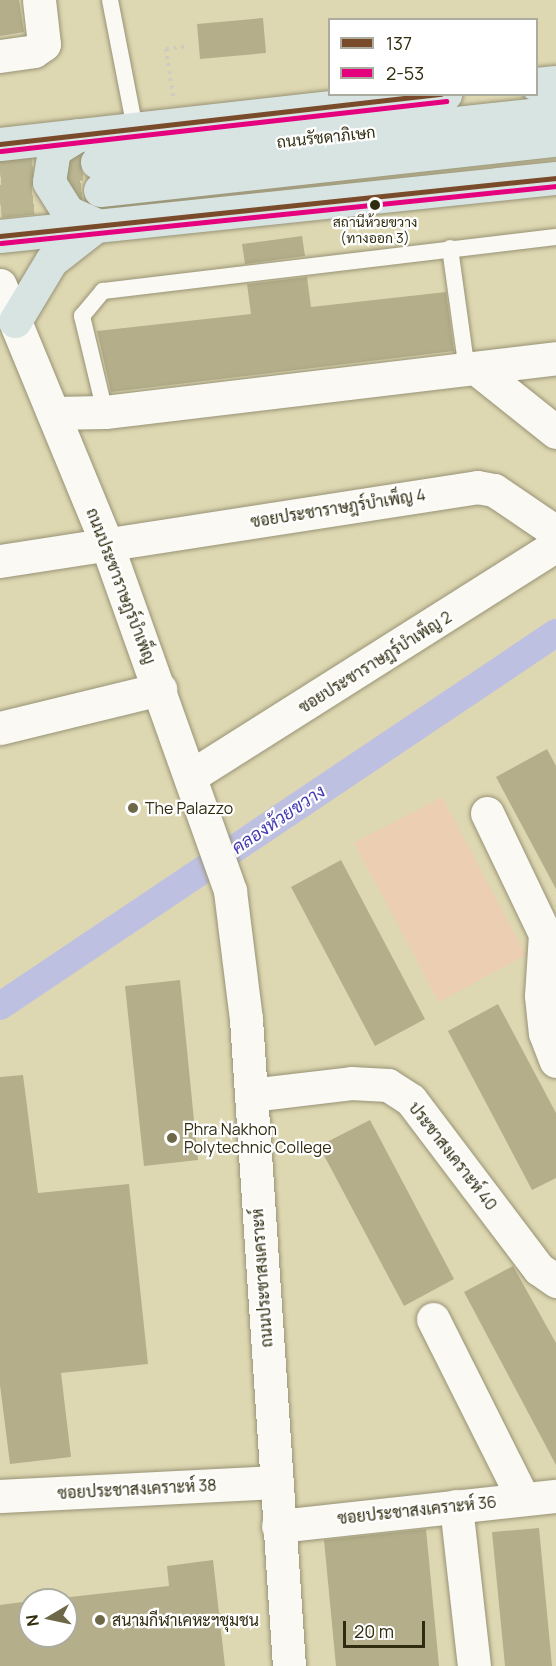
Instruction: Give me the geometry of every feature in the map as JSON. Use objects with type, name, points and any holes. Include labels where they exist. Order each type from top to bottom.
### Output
[{"type":"main road","points":[[538,84],[556,82]]},
{"type":"main road","name":"ถนนรัชดาภิเษก","points":[[0,144],[427,96]]},
{"type":"main road","name":"ถนนรัชดาภิเษก","points":[[556,112],[98,176],[556,140]]},
{"type":"main road","points":[[78,135],[54,150],[49,182],[68,212],[96,225]]},
{"type":"main road","points":[[0,236],[556,178]]},
{"type":"main road","points":[[15,321],[51,261],[96,225]]},
{"type":"street","points":[[0,56],[34,51],[44,44],[39,0]]},
{"type":"street","name":"ถนนประชาราษฎร์บำเพ็ญ","points":[[0,285],[107,545],[210,829],[230,891]]},
{"type":"street","points":[[53,413],[105,412],[556,358]]},
{"type":"street","points":[[472,369],[556,432]]},
{"type":"street","name":"ซอยประชาราษฎร์บำเพ็ญ 4","points":[[0,561],[477,487],[494,490],[556,532]]},
{"type":"street","name":"ซอยประชาราษฎร์บำเพ็ญ 2","points":[[191,777],[556,545]]},
{"type":"street","points":[[0,728],[160,689]]},
{"type":"street","points":[[487,813],[550,941],[541,996],[545,1033],[556,1061]]},
{"type":"street","name":"ถนนประชาสงเคราะห์","points":[[230,891],[242,963],[289,1666]]},
{"type":"street","name":"ประชาสงเคราะห์ 40","points":[[251,1095],[351,1083],[388,1085],[411,1100],[539,1269],[556,1281]]},
{"type":"street","points":[[433,1319],[522,1499]]},
{"type":"street","name":"ซอยประชาสงเคราะห์ 38","points":[[0,1496],[275,1482]]},
{"type":"street","name":"ซอยประชาสงเคราะห์ 36","points":[[278,1526],[556,1496]]},
{"type":"street","points":[[456,1506],[474,1666]]},
{"type":"lane","points":[[110,0],[135,129]]},
{"type":"lane","points":[[105,412],[82,316],[103,291],[556,237]]},
{"type":"lane","points":[[450,248],[472,369]]},
{"type":"path","points":[[174,108],[166,49],[188,46]]},
{"type":"shaded area","points":[[442,797],[526,955],[439,1002],[354,843]]},
{"type":"building","points":[[0,0],[19,0],[24,32],[0,36]]},
{"type":"building","points":[[263,18],[266,53],[200,59],[197,24]]},
{"type":"building","points":[[302,236],[305,256],[245,264],[242,244]]},
{"type":"building","points":[[307,277],[311,307],[446,292],[454,351],[111,392],[97,331],[251,314],[247,284]]},
{"type":"building","points":[[547,749],[556,766],[556,889],[496,777]]},
{"type":"building","points":[[341,860],[425,1019],[375,1046],[291,887]]},
{"type":"building","points":[[180,980],[198,1160],[144,1166],[125,986]]},
{"type":"building","points":[[498,1004],[556,1113],[556,1178],[532,1190],[448,1031]]},
{"type":"building","points":[[23,1075],[38,1193],[129,1184],[148,1364],[61,1373],[71,1457],[10,1464],[0,1385],[0,1077]]},
{"type":"building","points":[[370,1120],[454,1279],[404,1306],[319,1146]]},
{"type":"building","points":[[513,1266],[556,1343],[556,1465],[464,1292]]},
{"type":"building","points":[[539,1528],[552,1666],[505,1666],[492,1532]]},
{"type":"building","points":[[426,1529],[439,1666],[336,1666],[324,1540]]},
{"type":"building","points":[[213,1560],[225,1666],[0,1666],[0,1605],[18,1603],[18,1648],[78,1648],[78,1596],[169,1586],[167,1566]]},
{"type":"waterway","name":"คลองห้วยขวาง","points":[[0,1006],[556,633]]},
{"type":"tunnel","points":[[0,172],[97,162]]},
{"type":"tunnel","points":[[0,201],[100,190]]},
{"type":"transit line","name":"137","points":[[0,144],[423,96]]},
{"type":"transit line","name":"2-53","points":[[1,151],[446,101]]},
{"type":"transit line","name":"137","points":[[0,236],[556,178]]},
{"type":"transit line","name":"2-53","points":[[1,243],[556,186]]},
{"type":"place","name":"สถานีห้วยขวาง (ทางออก 3)","points":[[375,205]]},
{"type":"place","name":"The Palazzo","points":[[133,808]]},
{"type":"place","name":"Phra Nakhon Polytechnic College","points":[[172,1138]]},
{"type":"place","name":"สนามกีฬาเคหะฯชุมชน","points":[[100,1620]]}]
